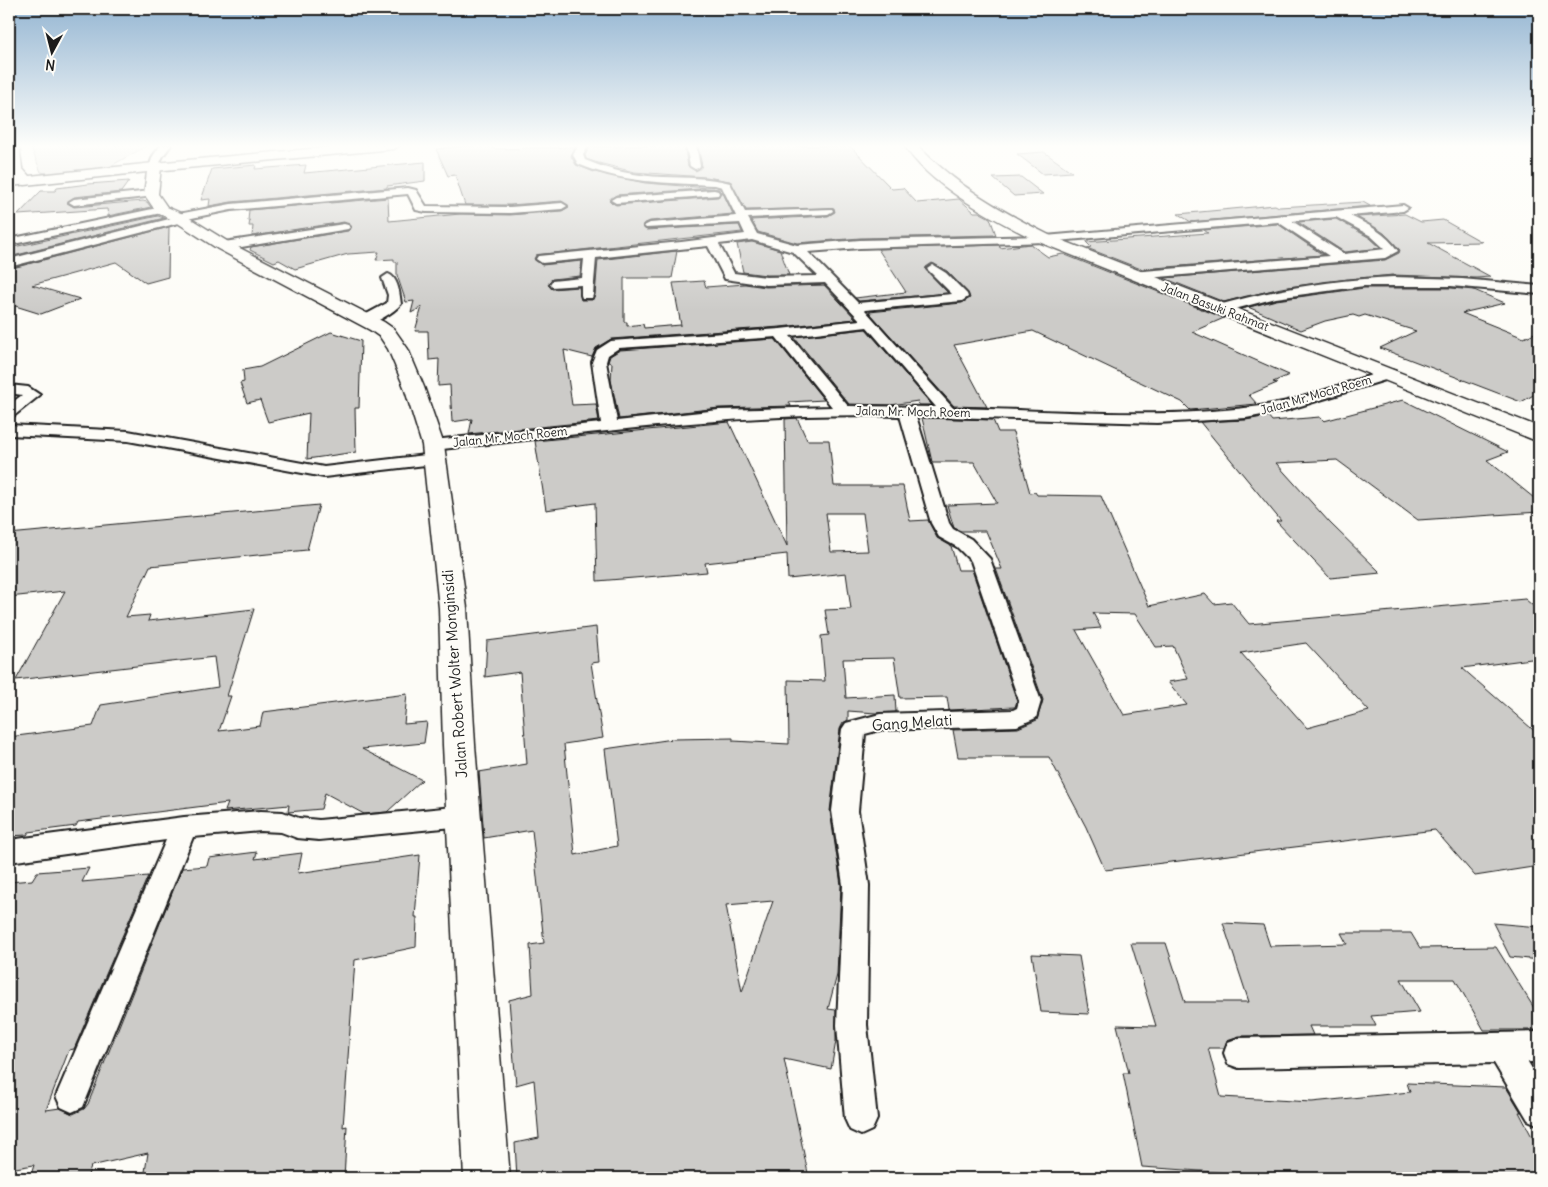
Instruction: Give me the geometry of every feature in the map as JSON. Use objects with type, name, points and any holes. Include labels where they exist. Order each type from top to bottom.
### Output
[{"type":"main road","name":"Jalan Robert Wolter Monginsidi","points":[[175,200],[224,246],[366,320],[387,333],[398,349],[414,387],[434,452],[453,608],[487,1178]]},
{"type":"main road","name":"Jalan Basuki Rahmat","points":[[974,200],[985,209],[1045,239],[1539,434]]},
{"type":"street","points":[[74,202],[89,200]]},
{"type":"street","points":[[9,242],[140,200]]},
{"type":"street","points":[[9,262],[147,200]]},
{"type":"street","points":[[200,200],[231,208],[310,200]]},
{"type":"street","points":[[416,200],[420,208],[426,209],[510,210],[562,206]]},
{"type":"street","points":[[735,200],[752,236]]},
{"type":"street","points":[[542,259],[712,242],[752,236],[797,248],[860,244],[1045,239],[1403,208]]},
{"type":"street","points":[[650,226],[828,211]]},
{"type":"street","points":[[1135,275],[1386,254],[1392,251],[1387,242],[1377,234],[1338,214]]},
{"type":"street","points":[[1281,219],[1341,258]]},
{"type":"street","points":[[224,246],[344,227]]},
{"type":"street","points":[[712,242],[721,257],[725,272],[729,276],[739,279],[764,280],[828,279]]},
{"type":"street","points":[[797,248],[870,323],[948,411]]},
{"type":"street","points":[[587,295],[590,255]]},
{"type":"street","points":[[855,307],[962,297],[948,283],[947,278],[934,269]]},
{"type":"street","points":[[366,320],[394,304],[394,295],[388,278]]},
{"type":"street","points":[[556,284],[588,281]]},
{"type":"street","points":[[1220,309],[1279,294],[1382,281],[1452,282],[1539,290]]},
{"type":"street","points":[[610,426],[599,362],[602,353],[616,344],[780,333],[870,323]]},
{"type":"street","points":[[780,333],[844,411]]},
{"type":"street","name":"Jalan Mr. Moch Roem","points":[[9,430],[128,436],[324,472],[434,452],[610,426],[719,415],[844,411],[948,411],[1157,418],[1246,413],[1278,408],[1390,374]]},
{"type":"street","points":[[9,389],[23,390],[32,395],[9,412]]},
{"type":"street","name":"Gang Melati","points":[[862,1120],[852,1025],[856,886],[845,811],[854,729],[880,722],[1017,718],[1028,712],[1030,701],[980,559],[964,543],[946,533],[940,523],[907,411]]},
{"type":"street","points":[[9,851],[184,827],[270,821],[283,822],[297,828],[318,830],[464,816]]},
{"type":"street","points":[[72,1096],[184,827]]},
{"type":"street","points":[[1239,1053],[1539,1047]]},
{"type":"street","points":[[1502,1048],[1539,1109]]},
{"type":"building","points":[[32,200],[70,200],[67,203],[74,207],[143,201],[147,202],[151,207],[108,216],[107,209],[18,215]]},
{"type":"building","points":[[210,200],[249,200],[231,202],[209,206]]},
{"type":"building","points":[[360,200],[388,200],[389,221],[460,214],[510,215],[562,211],[569,207],[562,201],[510,205],[465,205],[463,200],[610,200],[616,205],[675,200],[726,200],[733,214],[650,221],[643,224],[643,227],[646,230],[739,225],[742,232],[536,255],[534,259],[542,265],[582,261],[580,276],[552,279],[548,285],[552,289],[579,287],[581,300],[592,300],[595,295],[598,260],[677,251],[672,278],[624,278],[624,322],[627,322],[627,326],[643,324],[644,328],[681,325],[673,283],[704,281],[706,287],[745,284],[766,287],[824,285],[856,319],[780,327],[611,339],[596,348],[592,357],[564,350],[572,405],[596,404],[599,421],[469,434],[472,419],[452,422],[450,385],[438,386],[439,359],[429,360],[428,331],[415,331],[422,307],[411,313],[414,301],[406,302],[397,275],[397,262],[394,262],[394,259],[376,260],[379,252],[348,254],[295,269],[279,260],[274,262],[250,250],[251,247],[348,231],[351,226],[344,222],[252,236],[253,226],[249,226],[250,220],[248,221],[249,210]]},
{"type":"building","points":[[741,200],[915,200],[917,203],[961,200],[974,212],[979,212],[990,218],[996,235],[860,238],[797,243],[758,232],[751,220],[828,216],[835,212],[834,208],[746,210]]},
{"type":"building","points":[[1363,202],[1370,206],[1191,222],[1178,214],[1275,205],[1279,207]]},
{"type":"building","points":[[1405,214],[1421,222],[1443,220],[1482,242],[1428,243],[1491,277],[1393,275],[1348,279],[1281,288],[1224,302],[1164,278],[1385,260],[1399,253],[1400,250],[1384,233],[1357,217]]},
{"type":"building","points":[[158,216],[164,218],[9,257],[9,248]]},
{"type":"building","points":[[1336,219],[1370,238],[1381,248],[1344,252],[1298,222]]},
{"type":"building","points":[[1278,224],[1323,255],[1141,269],[1087,248],[1091,247],[1086,242],[1208,233],[1204,230]]},
{"type":"building","points":[[169,227],[168,277],[146,283],[116,262],[32,285],[80,299],[41,314],[9,304],[9,269]]},
{"type":"building","points":[[752,242],[780,250],[789,275],[743,272],[737,244]]},
{"type":"building","points":[[1030,244],[1048,257],[1063,254],[1224,318],[1192,332],[1289,375],[1273,382],[1277,383],[1249,395],[1257,404],[1190,410],[1182,402],[1033,331],[954,345],[987,407],[954,406],[869,312],[962,303],[970,298],[968,293],[947,271],[932,263],[926,267],[926,270],[948,293],[859,301],[855,298],[906,292],[878,249],[999,245],[1000,248]]},
{"type":"building","points":[[1364,288],[1451,288],[1474,290],[1505,303],[1462,313],[1524,338],[1539,331],[1539,392],[1521,402],[1380,348],[1416,331],[1365,315],[1359,317],[1353,315],[1325,321],[1301,330],[1249,307],[1276,300]]},
{"type":"building","points":[[866,329],[932,405],[919,405],[918,401],[891,405],[849,404],[794,337]]},
{"type":"building","points":[[331,332],[361,341],[359,408],[355,408],[356,452],[307,459],[309,413],[268,422],[260,400],[247,403],[240,383],[244,382],[243,370],[260,367]]},
{"type":"building","points":[[775,339],[824,400],[789,402],[791,406],[719,408],[619,419],[611,380],[612,363],[608,362],[610,356],[620,350]]},
{"type":"building","points":[[1403,400],[1508,452],[1487,460],[1539,502],[1539,512],[1418,520],[1337,460],[1276,463],[1330,523],[1381,573],[1330,578],[1276,521],[1281,521],[1200,422],[1246,420],[1268,416],[1272,421],[1320,417],[1324,421]]},
{"type":"building","points":[[797,418],[807,440],[829,440],[834,486],[903,486],[910,521],[928,520],[937,538],[951,546],[958,570],[972,570],[1017,701],[1015,707],[949,710],[947,697],[900,698],[894,658],[843,659],[846,698],[895,695],[896,712],[848,711],[848,720],[843,723],[840,729],[830,811],[841,885],[837,975],[828,1009],[836,1010],[836,1041],[831,1069],[784,1059],[809,1178],[517,1178],[515,1143],[539,1138],[534,1080],[516,1085],[509,1000],[533,994],[530,945],[544,943],[532,830],[484,838],[479,772],[527,764],[520,672],[485,677],[487,641],[596,627],[599,662],[591,663],[603,738],[564,744],[575,855],[617,846],[605,749],[673,739],[733,738],[733,741],[789,744],[788,680],[825,681],[821,636],[829,635],[825,610],[851,609],[846,573],[788,579],[787,554],[705,563],[707,572],[597,581],[595,503],[546,510],[535,441],[729,422],[787,546],[785,419]],"holes":[[[826,513],[863,513],[868,551],[831,552]],[[773,901],[742,992],[726,905]]]},
{"type":"building","points":[[922,418],[993,420],[998,432],[1013,432],[1030,493],[1035,492],[1037,495],[1101,496],[1149,606],[1205,594],[1214,604],[1231,602],[1249,624],[1525,599],[1539,611],[1539,658],[1462,668],[1539,735],[1539,866],[1475,876],[1435,830],[1105,870],[1086,827],[1049,757],[958,757],[953,730],[1018,728],[1037,720],[1043,700],[996,569],[1002,569],[986,531],[961,531],[954,528],[947,505],[997,503],[974,462],[932,462]],"holes":[[[1093,613],[1135,614],[1156,647],[1173,646],[1188,679],[1168,682],[1187,705],[1124,715],[1076,630],[1101,628]],[[1306,643],[1369,711],[1307,728],[1241,653]]]},
{"type":"building","points":[[319,505],[307,550],[150,566],[126,617],[150,615],[148,621],[254,609],[227,696],[231,696],[219,731],[260,726],[263,712],[407,694],[404,724],[427,722],[424,743],[362,749],[422,780],[387,812],[364,814],[325,793],[321,809],[288,812],[289,805],[225,811],[228,803],[78,822],[76,826],[29,832],[27,835],[9,836],[9,737],[93,726],[101,705],[218,687],[214,657],[16,680],[65,591],[9,597],[9,534]]},
{"type":"building","points":[[257,852],[255,859],[302,853],[298,873],[420,855],[415,917],[417,917],[416,947],[355,960],[343,1127],[347,1126],[344,1178],[144,1178],[148,1153],[91,1166],[87,1178],[30,1178],[34,1165],[9,1169],[9,882],[32,880],[37,872],[89,868],[82,882],[148,876],[74,1049],[69,1050],[46,1110],[60,1108],[73,1114],[84,1109],[88,1104],[182,868],[207,866],[209,858]]},
{"type":"building","points":[[1223,923],[1263,925],[1270,946],[1347,944],[1341,933],[1411,933],[1420,948],[1496,947],[1539,1016],[1539,1030],[1484,1030],[1455,979],[1401,979],[1420,1012],[1371,1016],[1376,1026],[1309,1026],[1313,1035],[1239,1036],[1227,1040],[1224,1048],[1208,1048],[1221,1097],[1312,1102],[1410,1092],[1407,1083],[1506,1087],[1521,1112],[1519,1112],[1539,1150],[1539,1178],[1259,1178],[1258,1175],[1142,1167],[1123,1073],[1129,1073],[1117,1025],[1156,1026],[1131,943],[1166,943],[1185,1002],[1249,1002]]},
{"type":"building","points":[[1493,923],[1539,927],[1539,960],[1510,957]]},
{"type":"building","points":[[1032,954],[1079,956],[1089,1014],[1041,1012]]}]
